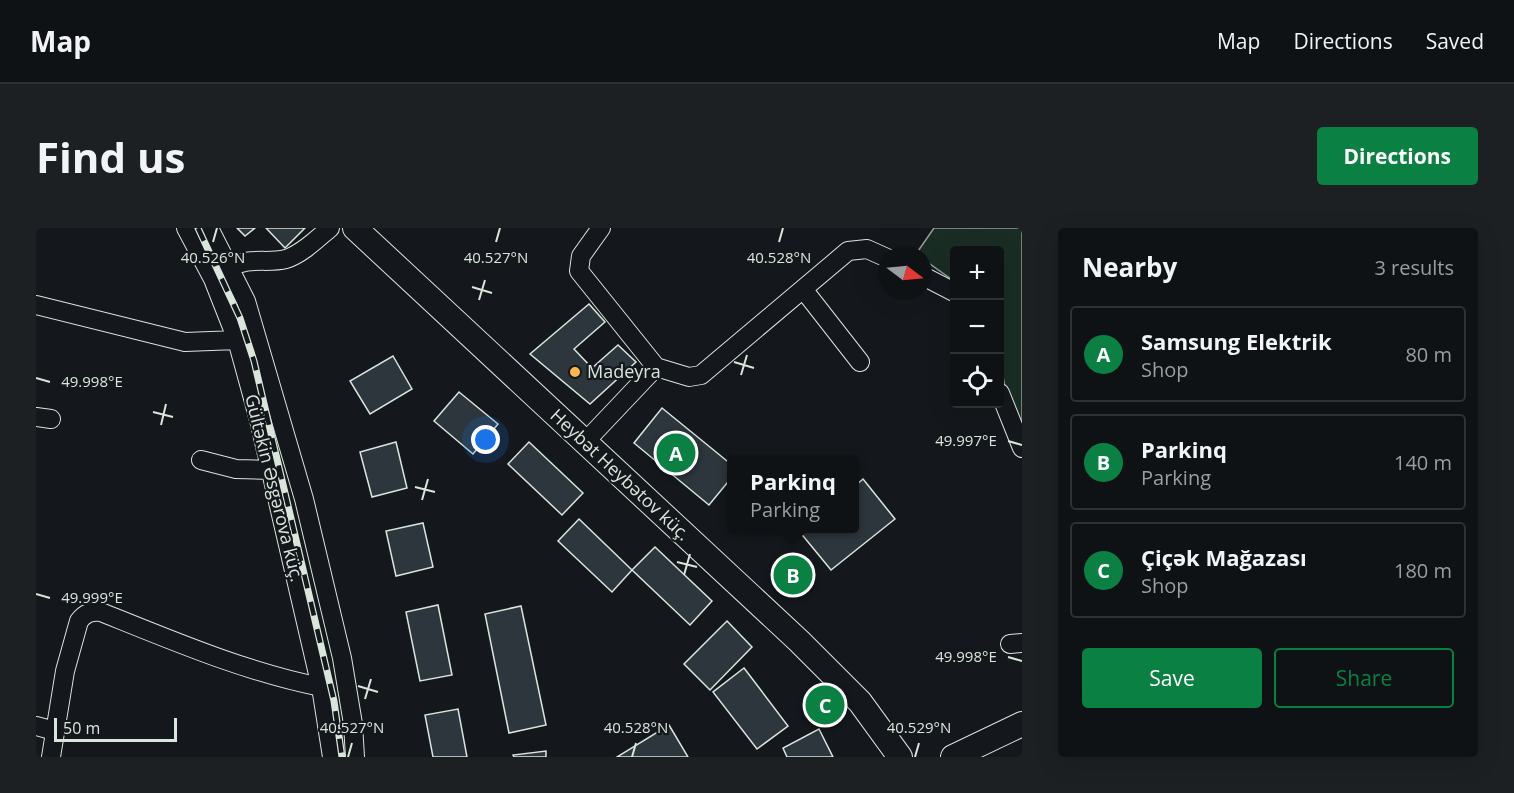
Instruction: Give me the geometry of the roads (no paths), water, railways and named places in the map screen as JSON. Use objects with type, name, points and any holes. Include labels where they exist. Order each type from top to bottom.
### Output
[{"type":"main road","name":"Heybət Heybətov küç.","points":[[355,228],[799,641],[860,702],[900,757]]},
{"type":"main road","points":[[953,757],[1022,724]]},
{"type":"street","name":"Gültəkin Əsgərova küç.","points":[[186,228],[213,279],[237,340],[321,687],[332,757]]},
{"type":"street","points":[[209,228],[246,301],[304,499],[342,658],[353,724],[355,757]]},
{"type":"street","points":[[230,268],[240,261],[289,258],[330,228]]},
{"type":"street","points":[[601,228],[581,256],[579,271],[656,367],[689,376],[702,375],[848,251],[867,249],[878,254]]},
{"type":"street","points":[[932,281],[950,290]]},
{"type":"street","points":[[803,289],[860,362]]},
{"type":"street","points":[[36,306],[185,342],[237,340]]},
{"type":"street","points":[[585,442],[656,367]]},
{"type":"street","points":[[1004,405],[1022,448]]},
{"type":"street","points":[[201,460],[243,471],[270,471]]},
{"type":"street","points":[[51,757],[65,671],[79,621],[92,611],[101,612],[183,645],[285,679],[321,687]]},
{"type":"street","points":[[36,726],[55,731]]},
{"type":"railway","points":[[198,228],[240,318],[254,361],[334,701],[342,757]]},
{"type":"place","name":"Madeyra","points":[[575,372]]},
{"type":"place","name":"Samsung Elektrik","points":[[676,453]]},
{"type":"place","name":"Parkinq","points":[[793,575]]},
{"type":"place","name":"Çiçək Mağazası","points":[[825,705]]}]
